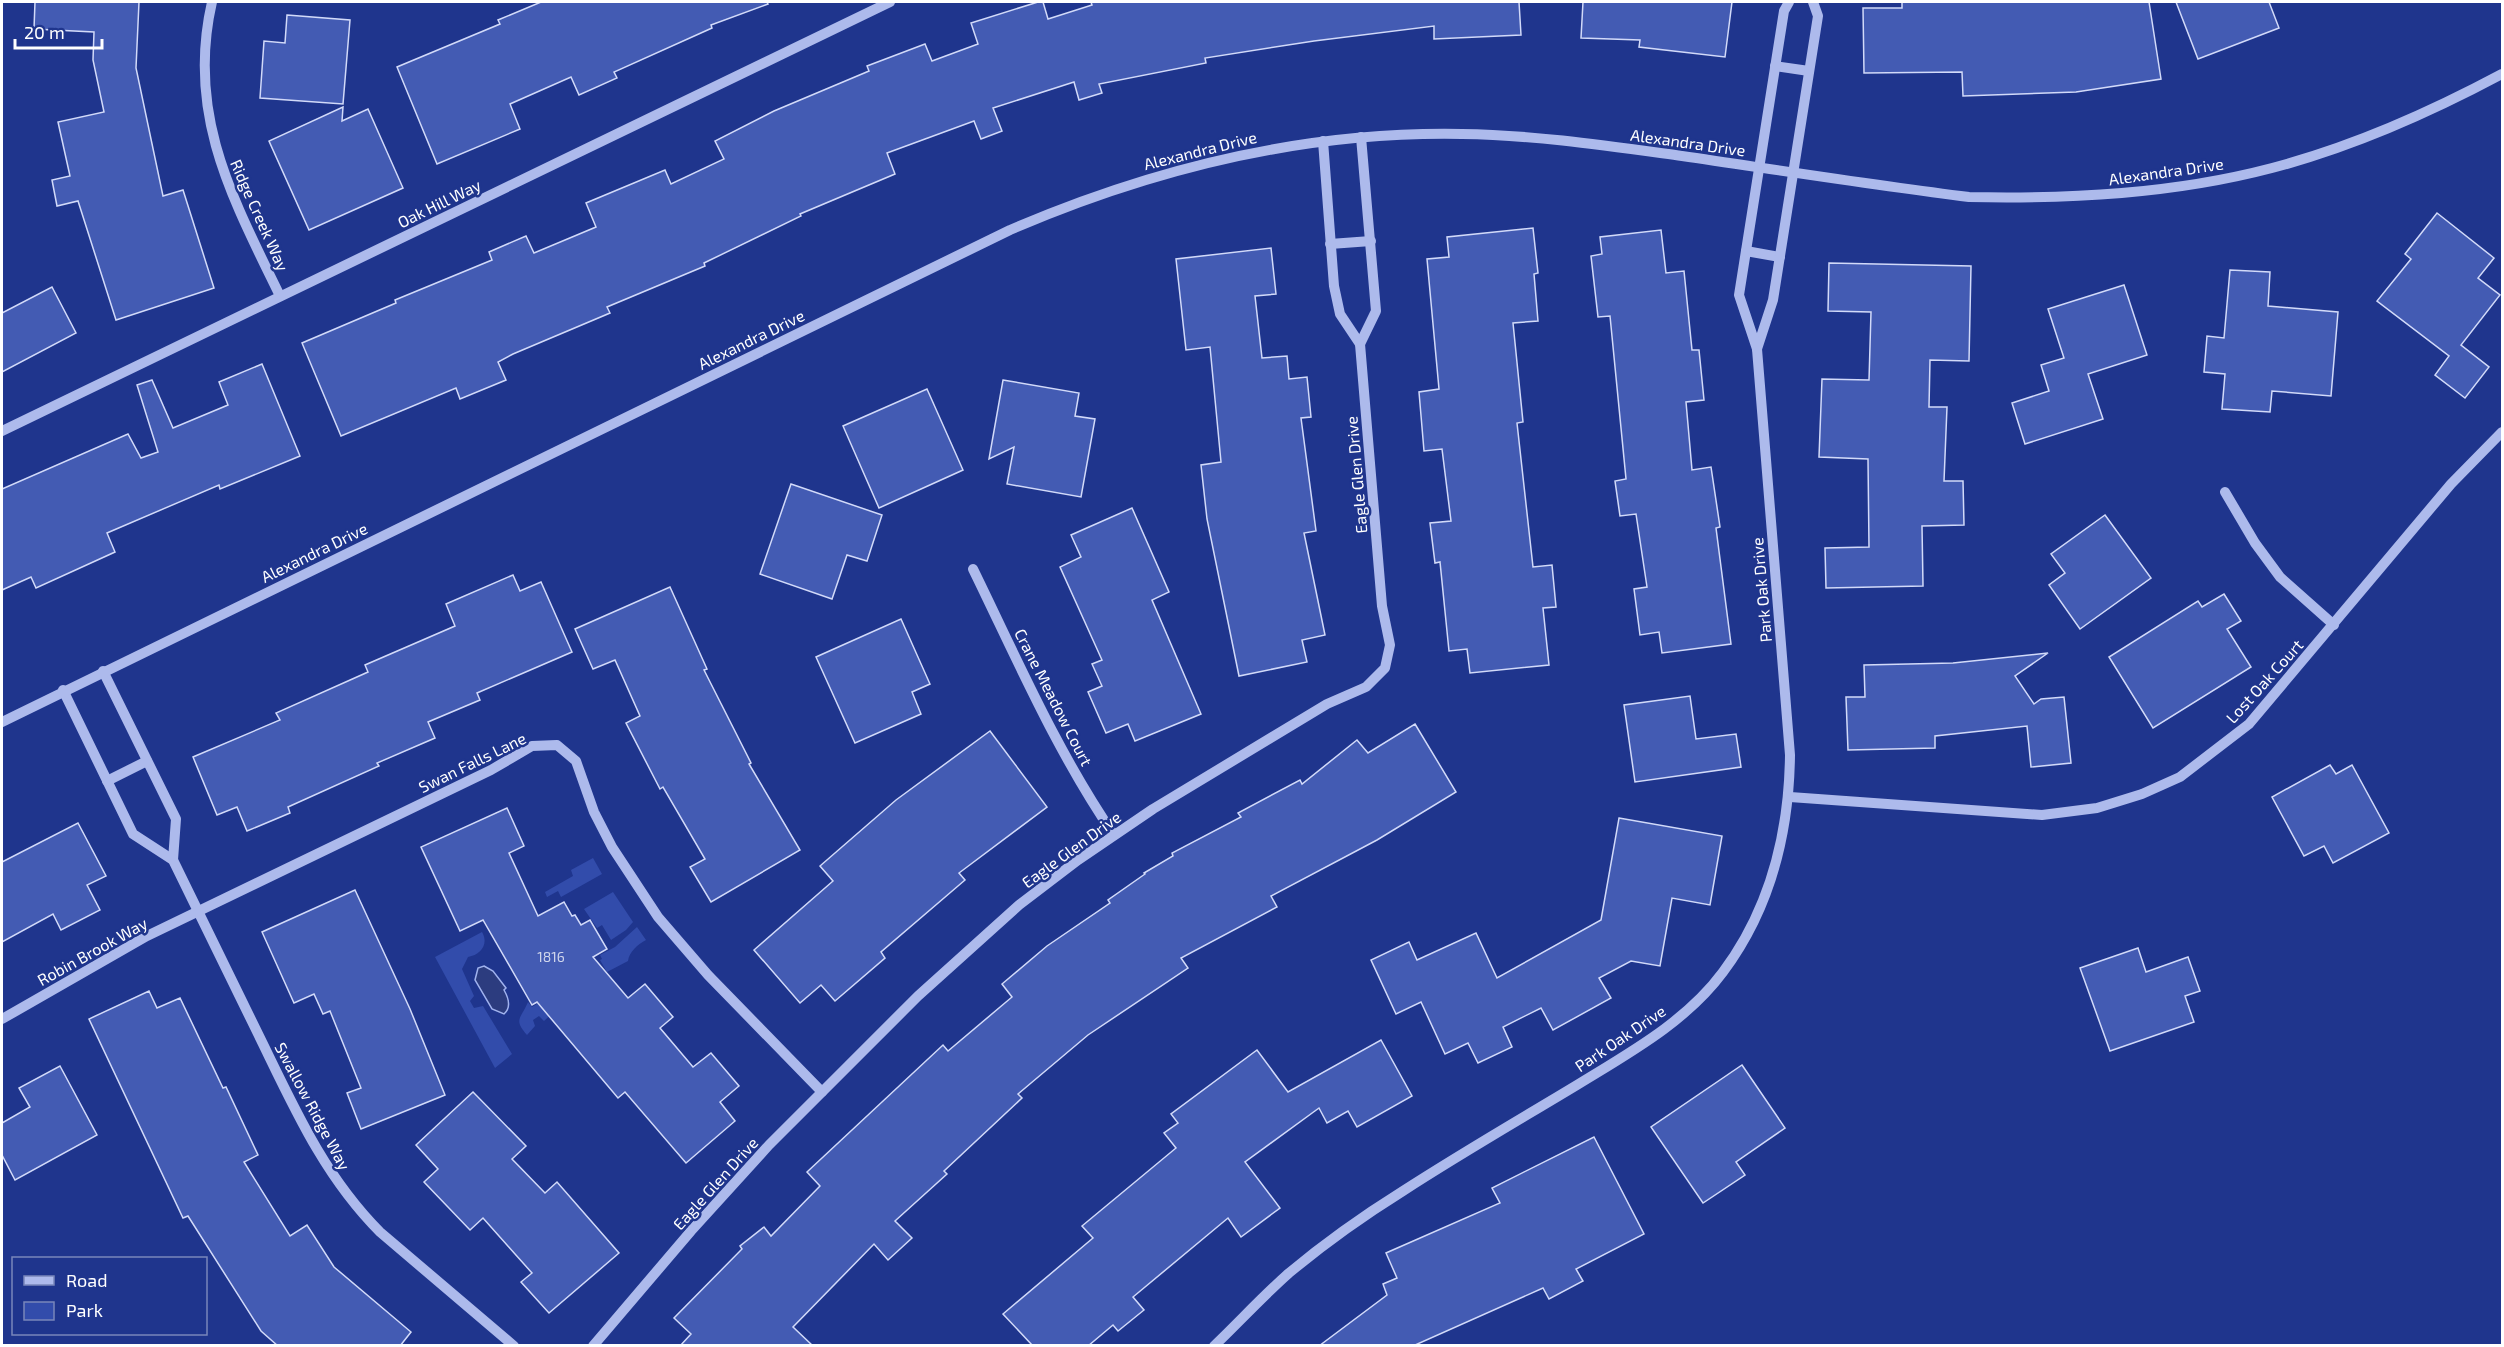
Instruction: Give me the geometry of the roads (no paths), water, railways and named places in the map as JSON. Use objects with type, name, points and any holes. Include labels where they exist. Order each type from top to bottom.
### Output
[{"type":"street","name":"Ridge Creek Way","points":[[212,2],[208,18],[205,62],[206,96],[212,132],[232,196],[280,296]]},
{"type":"street","name":"Oak Hill Way","points":[[2,431],[890,2]]},
{"type":"street","points":[[1759,168],[1784,11],[1789,2]]},
{"type":"street","points":[[1793,172],[1818,16],[1813,2]]},
{"type":"street","points":[[1775,66],[1809,71]]},
{"type":"street","name":"Alexandra Drive","points":[[2,722],[63,690],[1019,226],[1098,194],[1205,162],[1323,141],[1361,137],[1461,134],[1571,140],[1969,196],[2030,198],[2151,191],[2212,182],[2334,150],[2449,102],[2502,74]]},
{"type":"street","points":[[1360,344],[1376,311],[1361,137]]},
{"type":"street","name":"Eagle Glen Drive","points":[[592,1346],[769,1145],[968,950],[1019,905],[1114,834],[1328,704],[1366,687],[1385,668],[1390,645],[1382,606],[1360,344],[1340,314],[1334,286],[1323,141]]},
{"type":"street","name":"Park Oak Drive","points":[[1214,1346],[1288,1274],[1344,1229],[1637,1048],[1685,1012],[1722,973],[1749,932],[1766,892],[1782,841],[1790,797],[1790,755],[1757,349],[1739,295],[1759,168]]},
{"type":"street","name":"Park Oak Drive","points":[[1757,349],[1773,300],[1793,172]]},
{"type":"street","points":[[1330,244],[1371,241]]},
{"type":"street","points":[[1746,252],[1780,257]]},
{"type":"street","name":"Lost Oak Court","points":[[1790,797],[2042,815],[2097,808],[2131,798],[2180,777],[2249,724],[2451,484],[2502,432]]},
{"type":"street","points":[[2225,492],[2254,543],[2280,577],[2334,625]]},
{"type":"street","name":"Crane Meadow Court","points":[[973,568],[1068,762],[1088,797],[1114,834]]},
{"type":"street","points":[[63,690],[133,834],[173,860],[176,819],[103,671]]},
{"type":"street","name":"Swan Falls Lane","points":[[198,911],[491,770],[532,746],[557,745],[576,761],[594,812],[612,847],[658,917],[708,975],[822,1092]]},
{"type":"street","points":[[107,781],[147,761]]},
{"type":"street","name":"Swallow Ridge Way","points":[[173,860],[304,1129],[337,1184],[359,1212],[380,1232],[514,1346]]},
{"type":"street","name":"Robin Brook Way","points":[[2,1019],[147,936],[198,911]]}]
